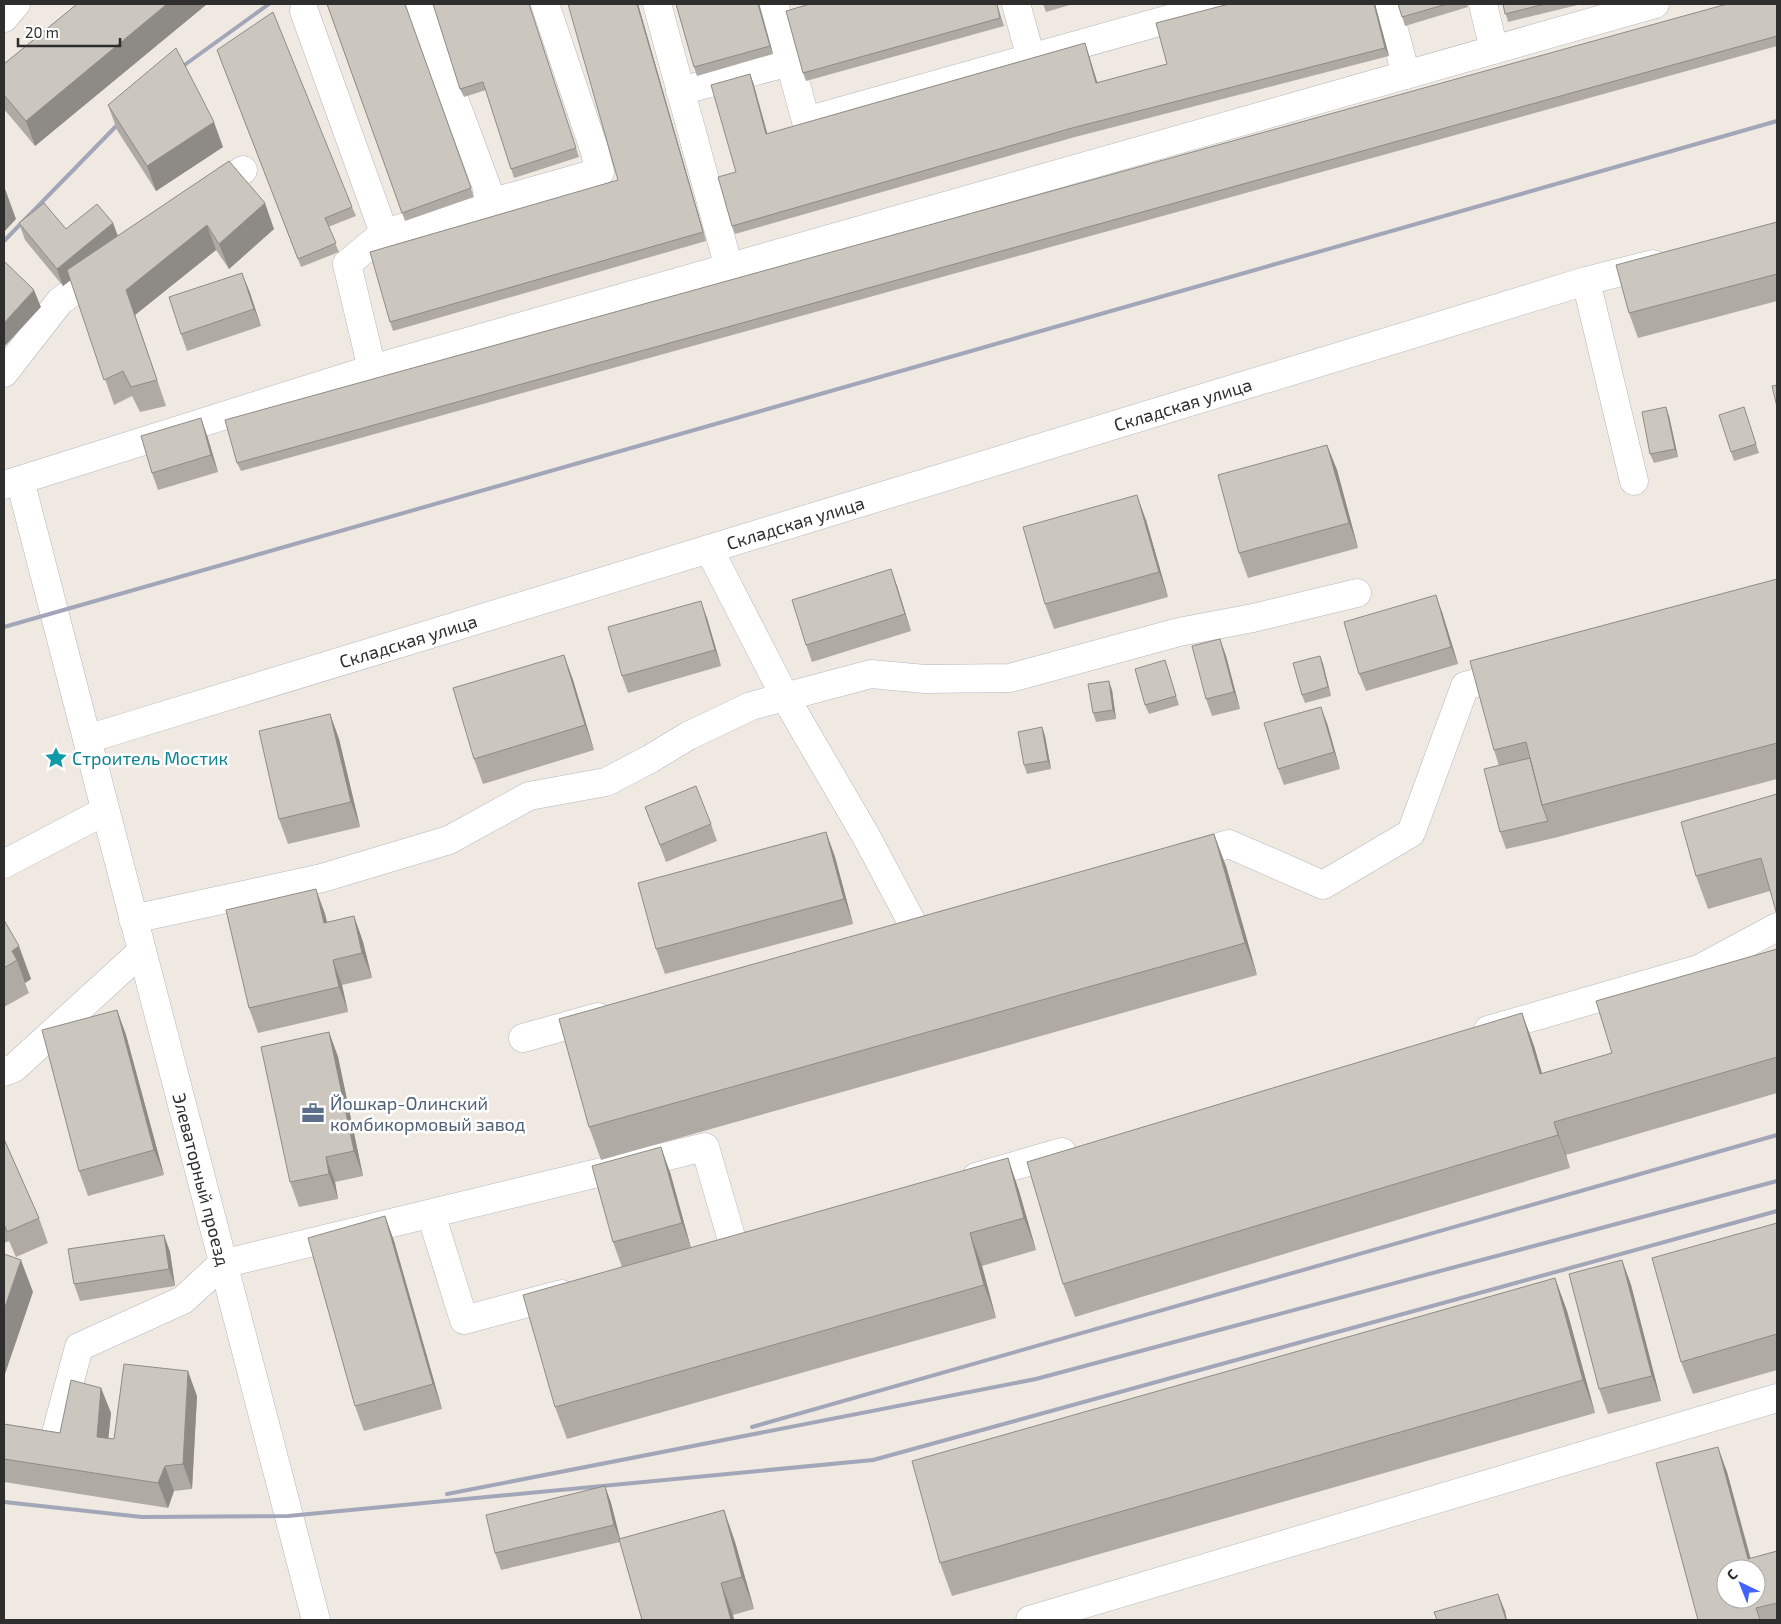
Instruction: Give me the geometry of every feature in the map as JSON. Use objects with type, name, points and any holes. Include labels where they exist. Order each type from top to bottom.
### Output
[{"type":"street","points":[[4,18],[16,4]]},
{"type":"street","points":[[419,4],[493,204]]},
{"type":"street","points":[[372,369],[347,264],[384,232],[493,204],[600,172],[545,4]]},
{"type":"street","points":[[656,4],[729,268]]},
{"type":"street","points":[[774,4],[806,121],[1223,4]]},
{"type":"street","points":[[1016,4],[1031,58]]},
{"type":"street","points":[[1386,4],[1406,75]]},
{"type":"street","points":[[1483,4],[1494,50]]},
{"type":"street","points":[[87,739],[12,482],[372,369],[1655,4]]},
{"type":"street","points":[[304,11],[384,232]]},
{"type":"street","points":[[680,91],[790,62]]},
{"type":"street","points":[[187,210],[243,170]]},
{"type":"street","points":[[4,373],[60,301],[124,255]]},
{"type":"street","name":"Складская улица","points":[[87,739],[1586,281],[1682,256]]},
{"type":"street","points":[[1586,281],[1634,481]]},
{"type":"street","points":[[709,549],[785,697],[866,836],[916,930]]},
{"type":"street","points":[[133,919],[322,878],[449,840],[529,796],[606,782],[688,736],[751,706],[871,674],[925,678],[1010,678],[1179,632],[1253,618],[1357,593]]},
{"type":"street","points":[[1162,863],[1229,844],[1323,885],[1411,833],[1465,686],[1541,666]]},
{"type":"street","name":"Элеваторный проезд","points":[[87,739],[316,1620]]},
{"type":"street","points":[[4,864],[105,812]]},
{"type":"street","points":[[887,938],[944,922]]},
{"type":"street","points":[[1460,1038],[1699,969],[1777,927]]},
{"type":"street","points":[[4,1072],[14,1068],[142,951]]},
{"type":"street","points":[[523,1038],[619,1011]]},
{"type":"street","points":[[954,1183],[1087,1145]]},
{"type":"street","points":[[55,1437],[79,1347],[183,1300],[222,1264],[705,1148],[724,1249],[762,1238]]},
{"type":"street","points":[[431,1214],[464,1320],[589,1286]]},
{"type":"street","points":[[1030,1620],[1777,1398]]},
{"type":"building","points":[[77,4],[167,4],[26,121],[4,95],[4,64]]},
{"type":"building","points":[[327,4],[405,4],[471,188],[402,213]]},
{"type":"building","points":[[433,4],[529,4],[576,148],[511,169],[483,82],[460,89]]},
{"type":"building","points":[[568,4],[637,4],[703,232],[390,322],[370,252],[618,180]]},
{"type":"building","points":[[676,4],[758,4],[770,46],[694,67]]},
{"type":"building","points":[[810,4],[997,4],[1000,18],[803,73],[786,11]]},
{"type":"building","points":[[1229,4],[1374,4],[1385,48],[1072,128],[732,226],[718,177],[736,172],[711,85],[750,74],[766,134],[1085,43],[1096,83],[1167,64],[1156,23]]},
{"type":"building","points":[[1398,4],[1447,4],[1402,17]]},
{"type":"building","points":[[1503,4],[1545,4],[1505,14]]},
{"type":"building","points":[[1727,4],[1777,4],[1777,36],[237,463],[225,420]]},
{"type":"building","points":[[273,12],[352,207],[325,218],[336,243],[298,259],[217,50]]},
{"type":"building","points":[[176,48],[214,122],[147,166],[108,105]]},
{"type":"building","points":[[229,161],[265,203],[219,244],[207,225],[126,290],[157,380],[131,387],[123,371],[104,380],[67,270]]},
{"type":"building","points":[[44,203],[66,229],[97,204],[113,223],[57,269],[19,223]]},
{"type":"building","points":[[1777,222],[1777,274],[1629,313],[1616,265]]},
{"type":"building","points":[[4,261],[34,290],[4,323]]},
{"type":"building","points":[[242,273],[254,309],[181,334],[169,297]]},
{"type":"building","points":[[1777,385],[1777,407],[1772,386]]},
{"type":"building","points":[[1666,407],[1675,449],[1650,454],[1642,412]]},
{"type":"building","points":[[1744,407],[1756,444],[1731,452],[1719,415]]},
{"type":"building","points":[[201,418],[211,455],[152,473],[141,436]]},
{"type":"building","points":[[1327,445],[1349,523],[1239,553],[1218,475]]},
{"type":"building","points":[[1137,495],[1159,572],[1045,604],[1023,527]]},
{"type":"building","points":[[891,569],[905,614],[806,645],[792,600]]},
{"type":"building","points":[[1777,579],[1777,743],[1542,805],[1526,742],[1494,750],[1470,661]]},
{"type":"building","points":[[1436,595],[1451,647],[1359,674],[1344,622]]},
{"type":"building","points":[[701,601],[715,650],[622,676],[608,627]]},
{"type":"building","points":[[1220,639],[1234,692],[1206,699],[1192,646]]},
{"type":"building","points":[[564,655],[585,725],[474,759],[453,688]]},
{"type":"building","points":[[1320,656],[1328,687],[1302,695],[1293,663]]},
{"type":"building","points":[[1165,660],[1176,696],[1145,705],[1135,669]]},
{"type":"building","points":[[1109,681],[1113,710],[1093,713],[1088,684]]},
{"type":"building","points":[[1321,707],[1334,752],[1278,769],[1264,723]]},
{"type":"building","points":[[330,714],[351,802],[279,819],[259,731]]},
{"type":"building","points":[[1042,727],[1048,761],[1024,765],[1018,732]]},
{"type":"building","points":[[1530,758],[1548,821],[1500,832],[1484,769]]},
{"type":"building","points":[[696,786],[711,824],[660,845],[645,807]]},
{"type":"building","points":[[1777,794],[1777,915],[1761,858],[1696,876],[1681,822]]},
{"type":"building","points":[[826,832],[844,899],[656,949],[638,883]]},
{"type":"building","points":[[1214,834],[1245,943],[589,1127],[559,1019]]},
{"type":"building","points":[[316,889],[324,923],[354,916],[362,953],[333,960],[339,987],[249,1008],[226,910]]},
{"type":"building","points":[[4,920],[19,946],[12,951],[17,960],[4,968]]},
{"type":"building","points":[[1777,949],[1777,1057],[1554,1122],[1558,1135],[1063,1284],[1027,1162],[1522,1013],[1540,1074],[1612,1053],[1596,1001]]},
{"type":"building","points":[[117,1010],[154,1150],[79,1171],[42,1030]]},
{"type":"building","points":[[329,1032],[354,1151],[326,1157],[329,1174],[290,1182],[261,1047]]},
{"type":"building","points":[[4,1139],[39,1218],[7,1232],[4,1224]]},
{"type":"building","points":[[661,1147],[682,1223],[613,1242],[592,1166]]},
{"type":"building","points":[[1008,1158],[1024,1218],[970,1233],[984,1285],[555,1407],[523,1295]]},
{"type":"building","points":[[385,1216],[433,1384],[355,1406],[308,1238]]},
{"type":"building","points":[[1777,1223],[1777,1334],[1681,1362],[1652,1258]]},
{"type":"building","points":[[164,1235],[169,1269],[74,1284],[68,1249]]},
{"type":"building","points":[[4,1254],[21,1260],[4,1310]]},
{"type":"building","points":[[1622,1260],[1652,1376],[1599,1389],[1569,1274]]},
{"type":"building","points":[[1555,1278],[1583,1380],[940,1563],[912,1461]]},
{"type":"building","points":[[124,1364],[188,1371],[183,1464],[165,1466],[158,1483],[4,1459],[4,1424],[60,1433],[71,1380],[101,1388],[97,1437],[114,1439]]},
{"type":"building","points":[[1718,1447],[1748,1559],[1716,1559],[1716,1609],[1756,1609],[1760,1620],[1698,1620],[1656,1463]]},
{"type":"building","points":[[605,1486],[614,1525],[495,1553],[486,1515]]},
{"type":"building","points":[[724,1510],[742,1577],[721,1583],[731,1620],[642,1620],[619,1539]]},
{"type":"building","points":[[1777,1551],[1777,1603],[1766,1606],[1766,1559],[1748,1559]]},
{"type":"building","points":[[1498,1594],[1506,1620],[1437,1620],[1434,1612]]},
{"type":"railway","points":[[172,74],[269,4]]},
{"type":"railway","points":[[4,241],[126,116]]},
{"type":"railway","points":[[4,627],[1777,121]]},
{"type":"railway","points":[[752,1427],[1777,1135]]},
{"type":"railway","points":[[447,1494],[1036,1379],[1777,1181]]},
{"type":"railway","points":[[4,1502],[142,1517],[288,1516],[873,1460],[1777,1211]]},
{"type":"place","name":"Строитель Мостик","points":[[56,758]]},
{"type":"place","name":"Йошкар-Олинский комбикормовый завод","points":[[313,1113]]}]
